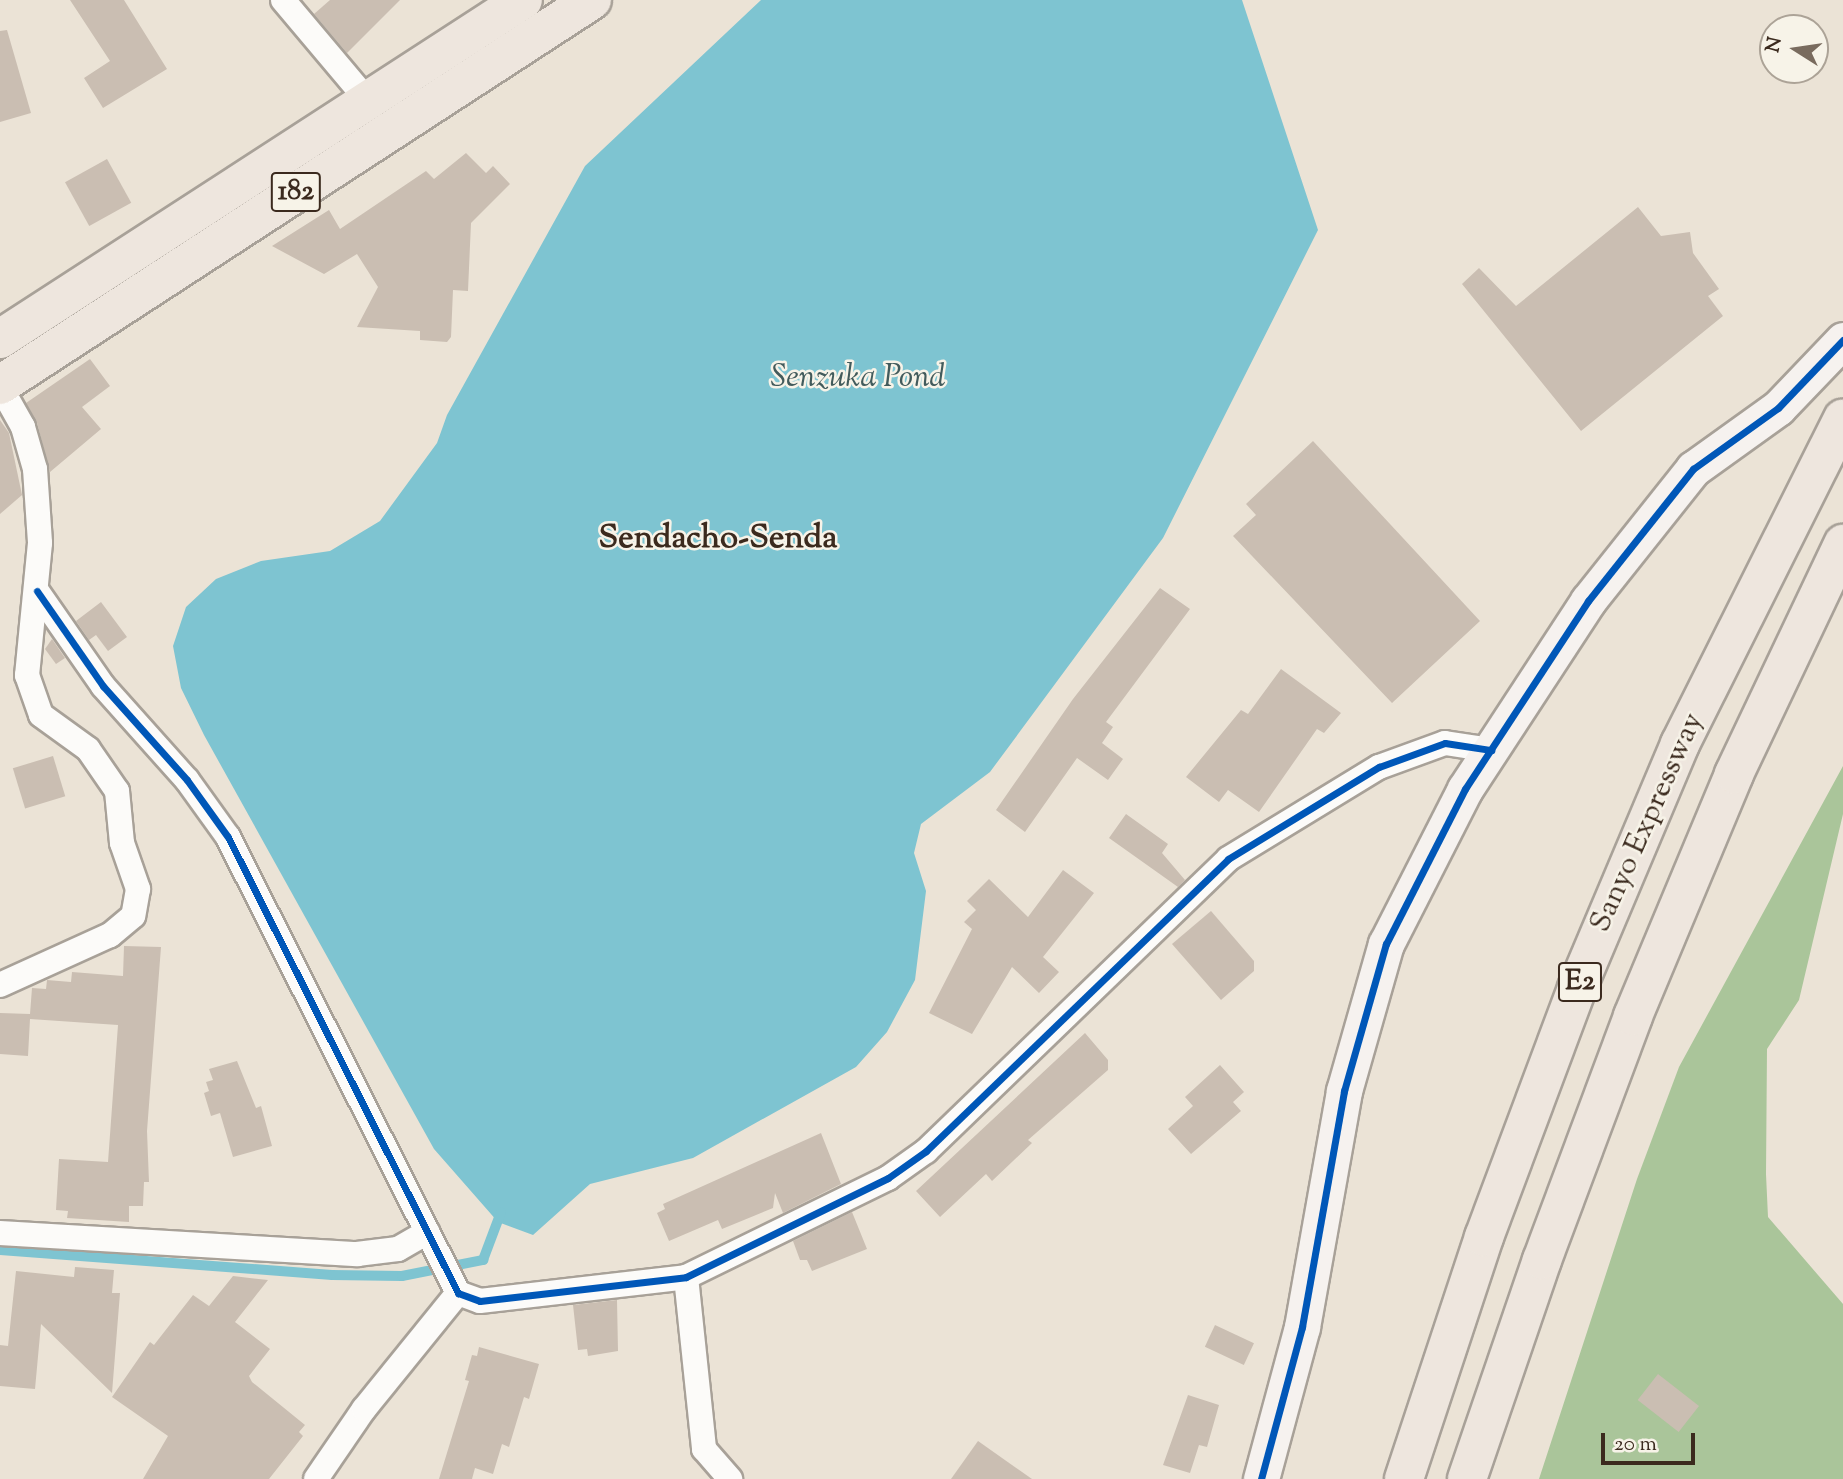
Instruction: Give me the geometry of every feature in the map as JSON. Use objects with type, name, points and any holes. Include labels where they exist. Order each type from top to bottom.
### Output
[{"type":"highway","name":"182","points":[[0,339],[523,0]]},
{"type":"highway","name":"182","points":[[0,385],[592,0]]},
{"type":"highway","name":"Sanyo Expressway","points":[[1404,1479],[1484,1237],[1577,988],[1680,744],[1843,419]]},
{"type":"highway","name":"Sanyo Expressway","points":[[1467,1479],[1542,1260],[1633,1016],[1734,774],[1843,544]]},
{"type":"street","points":[[283,0],[368,101]]},
{"type":"street","points":[[1261,1479],[1303,1327],[1345,1091],[1386,944],[1465,789],[1588,601],[1693,470],[1777,408],[1843,340]]},
{"type":"street","points":[[0,385],[23,428],[35,469],[40,543],[27,675],[41,715],[88,749],[117,791],[122,843],[138,889],[133,916],[110,935],[0,985]]},
{"type":"street","points":[[37,591],[103,686],[187,780],[228,837],[449,1276],[480,1301],[686,1277],[888,1178],[926,1150],[1228,859],[1379,767],[1445,743],[1491,750]]},
{"type":"street","points":[[0,1233],[357,1254],[398,1249],[427,1232]]},
{"type":"street","points":[[316,1479],[449,1276]]},
{"type":"street","points":[[686,1277],[704,1449],[730,1479]]},
{"type":"green space","points":[[1843,766],[1843,814],[1799,1000],[1767,1049],[1766,1174],[1768,1217],[1843,1304],[1843,1479],[1539,1479],[1637,1179],[1679,1067]]},
{"type":"water","name":"Senzuka Pond","points":[[761,0],[1242,0],[1318,230],[1163,538],[990,772],[921,824],[914,853],[926,891],[915,980],[887,1032],[856,1067],[693,1158],[590,1184],[533,1235],[498,1222],[434,1149],[204,735],[181,688],[173,646],[186,607],[216,579],[261,561],[330,551],[380,521],[437,443],[447,415],[585,166]]},
{"type":"building","points":[[70,0],[124,0],[167,69],[103,108],[84,78],[110,61]]},
{"type":"building","points":[[330,0],[400,0],[347,53],[314,14]]},
{"type":"building","points":[[7,30],[31,113],[0,122],[0,31]]},
{"type":"building","points":[[466,153],[486,173],[493,166],[510,184],[471,223],[468,291],[453,290],[451,337],[447,342],[420,340],[420,331],[357,327],[378,287],[357,254],[324,274],[272,246],[329,210],[340,229],[426,171],[434,179]]},
{"type":"building","points":[[107,159],[131,203],[89,226],[65,182]]},
{"type":"building","points":[[1638,207],[1661,236],[1690,232],[1693,253],[1719,289],[1708,296],[1723,316],[1581,431],[1462,284],[1479,268],[1516,306]]},
{"type":"building","points":[[90,359],[110,386],[82,407],[101,429],[50,472],[37,423],[26,403]]},
{"type":"building","points":[[0,420],[9,433],[22,495],[0,514]]},
{"type":"building","points":[[1313,441],[1480,621],[1392,703],[1233,536],[1256,515],[1246,504]]},
{"type":"building","points":[[1160,588],[1190,609],[1106,722],[1113,727],[1102,743],[1123,759],[1108,780],[1077,758],[1025,832],[996,810],[1073,699]]},
{"type":"building","points":[[101,602],[127,637],[108,651],[96,635],[89,640],[76,621]]},
{"type":"building","points":[[52,639],[65,658],[56,664],[45,649]]},
{"type":"building","points":[[1281,669],[1341,713],[1324,733],[1317,729],[1259,812],[1228,790],[1219,802],[1186,777],[1241,710],[1248,714]]},
{"type":"building","points":[[53,756],[65,796],[25,808],[13,768]]},
{"type":"building","points":[[1126,814],[1168,844],[1162,853],[1185,880],[1178,887],[1109,838]]},
{"type":"building","points":[[1063,870],[1094,893],[1043,957],[1059,972],[1039,993],[1012,967],[972,1034],[929,1013],[972,929],[964,922],[976,910],[967,901],[989,879],[1028,917]]},
{"type":"building","points":[[1211,911],[1254,961],[1254,971],[1221,1000],[1172,944]]},
{"type":"building","points":[[124,946],[161,947],[147,1131],[149,1182],[144,1182],[143,1206],[129,1206],[129,1222],[67,1218],[68,1211],[56,1210],[59,1159],[108,1162],[118,1025],[30,1019],[28,1056],[0,1054],[0,1013],[30,1014],[32,988],[46,989],[47,980],[71,982],[72,972],[123,976]]},
{"type":"building","points":[[1085,1033],[1108,1060],[1108,1070],[1028,1140],[1032,1143],[992,1181],[986,1174],[940,1217],[916,1191]]},
{"type":"building","points":[[237,1061],[256,1108],[261,1106],[272,1146],[233,1157],[220,1113],[211,1116],[204,1093],[209,1091],[206,1082],[213,1080],[209,1069]]},
{"type":"building","points":[[1220,1065],[1244,1092],[1233,1102],[1241,1111],[1191,1154],[1168,1129],[1193,1106],[1185,1097]]},
{"type":"building","points":[[821,1133],[841,1184],[783,1213],[775,1193],[773,1208],[722,1229],[718,1220],[669,1241],[657,1213],[665,1209],[663,1204]]},
{"type":"building","points":[[852,1212],[867,1249],[812,1271],[807,1260],[800,1260],[793,1241]]},
{"type":"building","points":[[75,1267],[114,1270],[112,1293],[120,1293],[112,1393],[41,1324],[35,1389],[0,1386],[0,1345],[8,1346],[16,1271],[74,1277]]},
{"type":"building","points":[[233,1276],[268,1280],[235,1322],[270,1349],[249,1376],[252,1382],[305,1425],[299,1432],[303,1436],[269,1479],[143,1479],[168,1436],[112,1397],[150,1342],[154,1345],[193,1295],[209,1306]]},
{"type":"building","points":[[617,1300],[618,1351],[588,1356],[587,1349],[578,1350],[573,1305]]},
{"type":"building","points":[[1215,1325],[1254,1343],[1244,1365],[1205,1347]]},
{"type":"building","points":[[479,1347],[539,1364],[529,1399],[524,1397],[509,1447],[502,1444],[493,1474],[475,1468],[472,1479],[439,1479],[469,1381],[465,1380],[472,1355],[477,1356]]},
{"type":"building","points":[[1658,1374],[1699,1406],[1679,1432],[1638,1400]]},
{"type":"building","points":[[1188,1395],[1219,1405],[1207,1447],[1199,1445],[1190,1473],[1163,1465]]},
{"type":"building","points":[[978,1441],[1032,1479],[951,1479]]},
{"type":"waterway","points":[[0,1250],[332,1275],[402,1276],[483,1260],[501,1212]]},
{"type":"cycle path","points":[[1261,1479],[1302,1327],[1344,1091],[1386,944],[1465,789],[1588,601],[1693,469],[1778,408],[1843,340]]},
{"type":"cycle path","points":[[37,591],[103,686],[187,780],[228,837],[458,1293],[480,1301],[686,1277],[888,1178],[926,1151],[1228,859],[1379,767],[1445,743],[1491,750]]},
{"type":"district","name":"Sendacho-Senda","points":[[718,540]]}]
